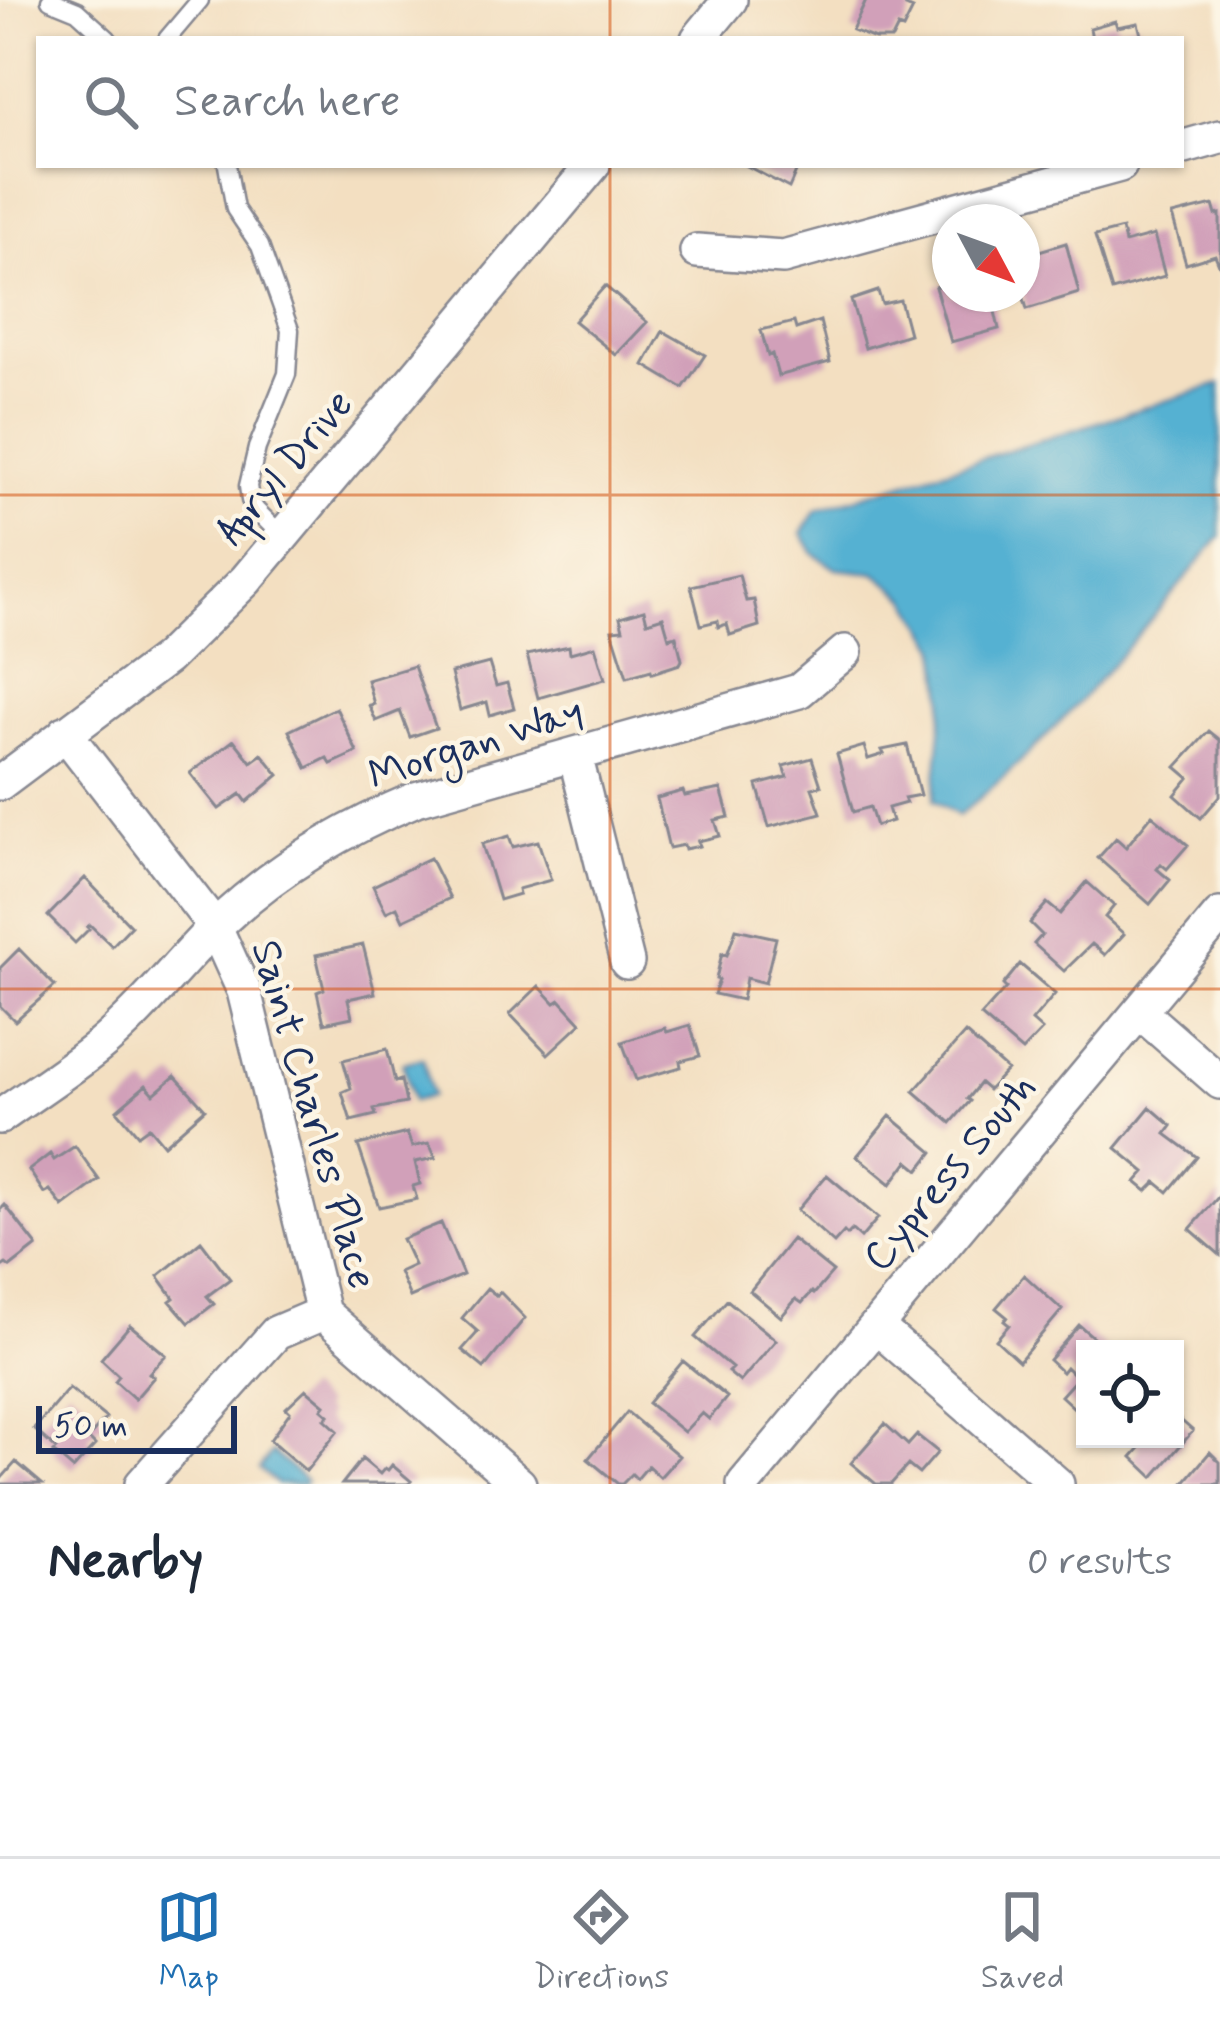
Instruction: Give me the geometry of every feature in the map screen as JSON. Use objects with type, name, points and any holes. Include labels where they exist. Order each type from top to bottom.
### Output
[{"type":"street","points":[[700,36],[730,0]]},
{"type":"street","points":[[1184,147],[1220,137]]},
{"type":"street","name":"Apryl Drive","points":[[0,783],[167,658],[246,580],[590,168]]},
{"type":"street","points":[[697,250],[784,257],[1032,177],[1098,168]]},
{"type":"street","name":"Morgan Way","points":[[0,1118],[100,1046],[215,927],[292,863],[374,817],[416,800],[799,691],[845,652]]},
{"type":"street","name":"Saint Charles Place","points":[[65,733],[215,927],[244,991],[323,1312],[519,1484]]},
{"type":"street","points":[[575,755],[627,962]]},
{"type":"street","name":"Cypress South","points":[[744,1484],[1220,915]]},
{"type":"street","points":[[1140,1012],[1220,1082]]},
{"type":"street","points":[[142,1484],[276,1333],[323,1312]]},
{"type":"street","points":[[877,1327],[1057,1484]]},
{"type":"lane","points":[[50,0],[77,11],[105,36]]},
{"type":"lane","points":[[170,36],[200,0]]},
{"type":"lane","points":[[228,168],[235,209],[260,246],[290,330],[287,374],[256,448],[248,487],[256,510],[283,537]]},
{"type":"water","points":[[1220,384],[1220,537],[1063,718],[958,816],[934,800],[944,699],[938,647],[908,599],[875,573],[836,569],[814,554],[802,533],[817,510]]},
{"type":"water","points":[[423,1058],[432,1096],[413,1101],[403,1063]]},
{"type":"water","points":[[272,1452],[306,1481],[277,1484],[259,1469]]},
{"type":"building","points":[[866,0],[910,0],[906,6],[913,9],[903,29],[898,27],[894,36],[867,36],[852,30]]},
{"type":"building","points":[[1115,21],[1117,27],[1138,23],[1141,36],[1091,36],[1090,28]]},
{"type":"building","points":[[751,168],[798,168],[789,188]]},
{"type":"building","points":[[1213,205],[1216,215],[1220,214],[1220,267],[1215,255],[1186,264],[1172,215]]},
{"type":"building","points":[[1122,229],[1125,243],[1154,235],[1165,276],[1112,291],[1095,236]]},
{"type":"building","points":[[1066,243],[1079,293],[1040,305],[1040,251]]},
{"type":"building","points":[[605,286],[647,322],[616,355],[574,321]]},
{"type":"building","points":[[878,291],[882,304],[900,300],[909,334],[865,348],[851,300]]},
{"type":"building","points":[[942,312],[995,312],[999,329],[951,342]]},
{"type":"building","points":[[820,321],[830,362],[778,376],[761,330],[794,322],[796,329]]},
{"type":"building","points":[[663,331],[705,355],[683,388],[644,365]]},
{"type":"building","points":[[739,575],[746,601],[754,600],[759,626],[730,635],[727,624],[701,625],[691,586]]},
{"type":"building","points":[[644,610],[647,622],[663,617],[669,638],[676,636],[682,660],[627,677],[612,630],[623,629],[620,617]]},
{"type":"building","points":[[569,646],[570,653],[595,646],[605,679],[538,698],[527,655]]},
{"type":"building","points":[[489,663],[496,686],[507,683],[514,708],[490,715],[487,702],[460,710],[451,673]]},
{"type":"building","points":[[414,666],[436,728],[410,737],[400,711],[376,721],[367,680]]},
{"type":"building","points":[[336,708],[357,752],[307,768],[289,731]]},
{"type":"building","points":[[1209,731],[1220,740],[1220,796],[1201,818],[1175,795],[1189,778],[1176,767]]},
{"type":"building","points":[[234,740],[251,762],[262,754],[279,775],[247,802],[241,794],[219,809],[190,773]]},
{"type":"building","points":[[907,745],[920,795],[888,808],[892,821],[876,826],[870,807],[853,812],[837,754],[864,746],[868,759],[884,754],[882,750]]},
{"type":"building","points":[[812,758],[821,786],[812,788],[821,813],[769,827],[757,785],[787,777],[783,766]]},
{"type":"building","points":[[721,789],[729,817],[715,820],[720,836],[698,841],[700,846],[669,848],[657,798]]},
{"type":"building","points":[[1152,815],[1188,845],[1167,869],[1161,864],[1157,869],[1170,880],[1150,904],[1098,858],[1116,838],[1126,847]]},
{"type":"building","points":[[509,836],[513,847],[538,841],[551,880],[499,900],[482,844]]},
{"type":"building","points":[[430,858],[450,898],[403,920],[397,907],[386,912],[373,886]]},
{"type":"building","points":[[85,878],[131,926],[112,946],[90,925],[75,943],[48,916]]},
{"type":"building","points":[[1087,882],[1114,906],[1105,917],[1124,934],[1105,955],[1092,944],[1064,971],[1034,944],[1042,935],[1030,923],[1047,903],[1060,914]]},
{"type":"building","points":[[736,929],[776,938],[765,983],[746,978],[742,1000],[714,994],[722,953],[727,955]]},
{"type":"building","points":[[363,945],[375,993],[348,999],[352,1017],[324,1023],[317,992],[324,989],[316,955]]},
{"type":"building","points":[[19,949],[55,986],[15,1021],[0,1006],[0,968]]},
{"type":"building","points":[[1020,964],[1055,994],[1032,1021],[1042,1030],[1022,1051],[981,1016]]},
{"type":"building","points":[[539,986],[581,1023],[548,1054],[510,1014]]},
{"type":"building","points":[[690,1025],[700,1056],[680,1061],[681,1067],[636,1080],[622,1042]]},
{"type":"building","points":[[965,1033],[1007,1070],[988,1090],[980,1083],[951,1123],[914,1091]]},
{"type":"building","points":[[387,1049],[406,1103],[374,1109],[376,1115],[351,1121],[342,1092],[351,1088],[343,1060]]},
{"type":"building","points":[[175,1076],[205,1109],[164,1145],[149,1127],[138,1135],[117,1110],[146,1085],[154,1094]]},
{"type":"building","points":[[1150,1107],[1172,1126],[1166,1134],[1197,1157],[1168,1192],[1156,1182],[1147,1191],[1136,1182],[1145,1172],[1116,1148]]},
{"type":"building","points":[[890,1116],[933,1152],[919,1170],[908,1161],[891,1184],[857,1156]]},
{"type":"building","points":[[407,1133],[412,1147],[429,1143],[436,1158],[415,1162],[420,1184],[413,1186],[417,1199],[379,1207],[358,1145]]},
{"type":"building","points":[[75,1146],[99,1180],[63,1207],[50,1190],[44,1193],[29,1170],[50,1154],[54,1160]]},
{"type":"building","points":[[827,1175],[878,1218],[861,1238],[852,1230],[834,1243],[797,1210]]},
{"type":"building","points":[[1220,1195],[1220,1255],[1190,1229]]},
{"type":"building","points":[[5,1205],[37,1246],[10,1267],[0,1268],[0,1210]]},
{"type":"building","points":[[441,1223],[463,1275],[410,1297],[399,1272],[414,1265],[402,1239]]},
{"type":"building","points":[[792,1239],[833,1272],[814,1294],[802,1303],[796,1299],[781,1317],[750,1291]]},
{"type":"building","points":[[201,1241],[230,1279],[207,1296],[214,1304],[189,1323],[170,1301],[174,1298],[158,1276]]},
{"type":"building","points":[[1024,1275],[1062,1310],[1019,1361],[996,1340],[1009,1325],[996,1308]]},
{"type":"building","points":[[487,1288],[497,1296],[500,1292],[525,1318],[484,1368],[462,1350],[478,1332],[462,1318]]},
{"type":"building","points":[[727,1300],[776,1340],[740,1382],[728,1372],[732,1368],[695,1337]]},
{"type":"building","points":[[130,1325],[166,1355],[135,1399],[101,1359]]},
{"type":"building","points":[[1079,1325],[1096,1340],[1076,1340],[1076,1377],[1049,1360]]},
{"type":"building","points":[[683,1361],[727,1397],[709,1419],[702,1413],[684,1432],[648,1403]]},
{"type":"building","points":[[1076,1379],[1076,1410],[1061,1396]]},
{"type":"building","points":[[69,1388],[106,1418],[88,1438],[95,1445],[73,1469],[34,1429]]},
{"type":"building","points":[[306,1389],[325,1405],[322,1409],[329,1415],[325,1419],[338,1431],[306,1471],[270,1440],[290,1412],[286,1408]]},
{"type":"building","points":[[627,1412],[679,1456],[660,1477],[648,1466],[637,1479],[632,1474],[618,1484],[588,1459]]},
{"type":"building","points":[[885,1424],[908,1445],[917,1435],[938,1452],[919,1474],[908,1465],[891,1484],[876,1484],[851,1463]]},
{"type":"building","points":[[1140,1448],[1178,1448],[1153,1477],[1132,1457]]},
{"type":"building","points":[[1210,1452],[1220,1462],[1220,1484],[1183,1484]]},
{"type":"building","points":[[362,1459],[380,1474],[392,1465],[411,1481],[342,1484]]},
{"type":"building","points":[[16,1462],[42,1484],[0,1484]]}]
